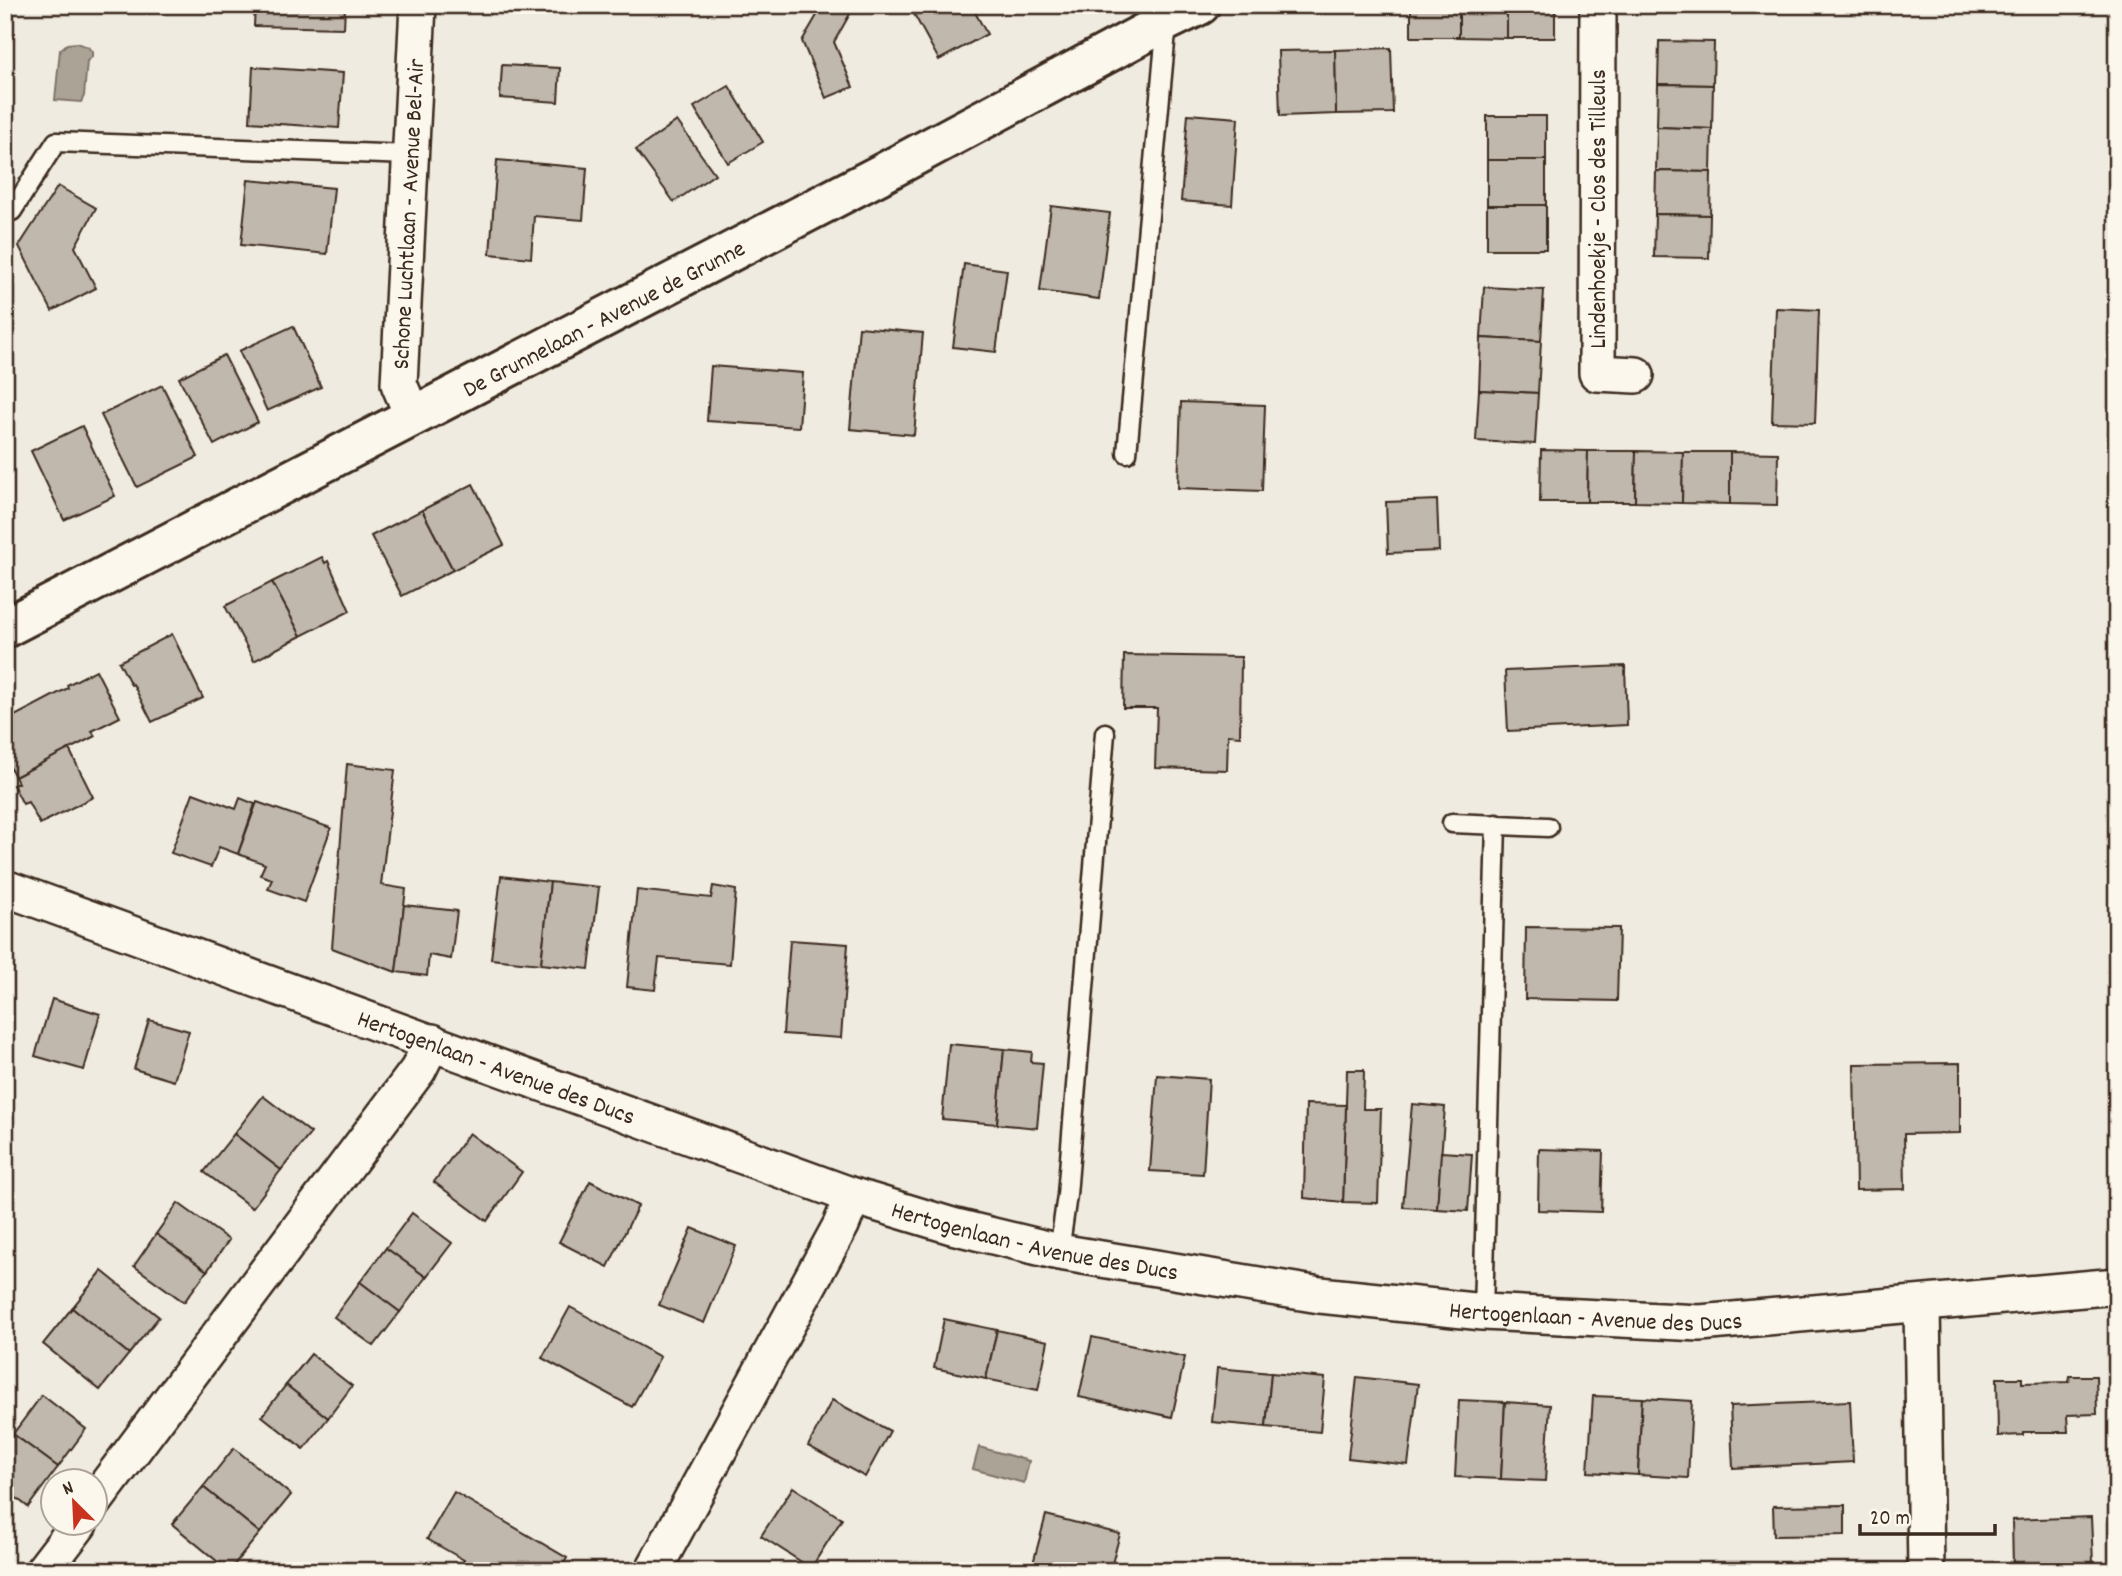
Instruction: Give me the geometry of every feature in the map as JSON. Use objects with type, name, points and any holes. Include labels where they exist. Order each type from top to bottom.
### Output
[{"type":"street","name":"Schone Luchtlaan - Avenue Bel-Air","points":[[414,417],[399,384],[418,5]]},
{"type":"street","name":"Lindenhoekje - Clos des Tilleuls","points":[[1598,5],[1597,373],[1636,376]]},
{"type":"street","name":"De Grunnelaan - Avenue de Grunne","points":[[5,628],[878,175],[1183,13]]},
{"type":"street","name":"Hertogenlaan - Avenue des Ducs","points":[[5,888],[853,1196],[952,1226],[1059,1252],[1320,1295],[1483,1312],[1700,1323],[2117,1286]]},
{"type":"street","points":[[108,1483],[418,1070],[432,1042]]},
{"type":"street","points":[[653,1571],[841,1225],[853,1196]]},
{"type":"street","points":[[1922,1304],[1926,1571]]},
{"type":"street","points":[[43,1571],[68,1538]]},
{"type":"lane","points":[[1127,453],[1183,13]]},
{"type":"lane","points":[[12,211],[56,142],[410,155]]},
{"type":"lane","points":[[1059,1252],[1068,1182],[1105,733]]},
{"type":"lane","points":[[1452,823],[1548,827]]},
{"type":"lane","points":[[1483,1312],[1496,824]]},
{"type":"shaded area","points":[[77,43],[88,47],[92,52],[92,57],[87,61],[84,96],[81,102],[55,100],[60,50],[67,44]]},
{"type":"shaded area","points":[[979,1447],[1029,1461],[1024,1483],[973,1469]]},
{"type":"building","points":[[255,5],[345,5],[344,28],[254,26]]},
{"type":"building","points":[[823,5],[855,5],[834,42],[853,87],[826,98],[802,41]]},
{"type":"building","points":[[909,5],[971,5],[987,34],[939,60]]},
{"type":"building","points":[[1411,5],[1459,5],[1459,37],[1411,37]]},
{"type":"building","points":[[1459,5],[1507,5],[1507,38],[1459,37]]},
{"type":"building","points":[[1507,5],[1555,5],[1555,38],[1507,38]]},
{"type":"building","points":[[1659,41],[1714,42],[1713,85],[1658,84]]},
{"type":"building","points":[[1391,48],[1393,113],[1336,114],[1335,50]]},
{"type":"building","points":[[1335,50],[1336,114],[1280,116],[1278,51]]},
{"type":"building","points":[[502,65],[560,68],[558,102],[500,98]]},
{"type":"building","points":[[253,67],[343,73],[339,128],[250,122]]},
{"type":"building","points":[[1658,84],[1713,85],[1712,129],[1657,127]]},
{"type":"building","points":[[729,86],[763,142],[728,163],[694,107]]},
{"type":"building","points":[[1188,114],[1238,118],[1232,205],[1181,201]]},
{"type":"building","points":[[1487,116],[1546,116],[1546,160],[1487,160]]},
{"type":"building","points":[[677,121],[715,174],[674,202],[636,150]]},
{"type":"building","points":[[1657,127],[1712,129],[1711,172],[1656,171]]},
{"type":"building","points":[[497,160],[587,168],[583,220],[534,216],[531,258],[490,254]]},
{"type":"building","points":[[1487,160],[1546,160],[1546,205],[1487,205]]},
{"type":"building","points":[[1656,171],[1711,172],[1710,215],[1655,214]]},
{"type":"building","points":[[248,180],[334,188],[327,254],[241,245]]},
{"type":"building","points":[[58,186],[96,208],[75,247],[96,288],[52,311],[19,246]]},
{"type":"building","points":[[1487,205],[1546,205],[1546,249],[1487,249]]},
{"type":"building","points":[[1051,206],[1110,213],[1099,299],[1040,291]]},
{"type":"building","points":[[1655,214],[1710,215],[1709,258],[1654,257]]},
{"type":"building","points":[[964,264],[1007,270],[996,352],[953,347]]},
{"type":"building","points":[[1484,287],[1544,290],[1541,341],[1481,338]]},
{"type":"building","points":[[1776,308],[1819,310],[1815,423],[1772,422]]},
{"type":"building","points":[[293,326],[321,387],[267,411],[239,351]]},
{"type":"building","points":[[859,327],[923,333],[914,435],[850,429]]},
{"type":"building","points":[[1481,338],[1541,341],[1538,393],[1479,390]]},
{"type":"building","points":[[224,355],[258,422],[214,445],[179,378]]},
{"type":"building","points":[[711,366],[803,373],[799,427],[707,421]]},
{"type":"building","points":[[162,385],[198,457],[137,487],[101,415]]},
{"type":"building","points":[[1479,390],[1538,393],[1535,444],[1476,441]]},
{"type":"building","points":[[1181,402],[1265,405],[1262,491],[1178,488]]},
{"type":"building","points":[[82,426],[115,496],[64,520],[31,451]]},
{"type":"building","points":[[1541,450],[1588,451],[1587,502],[1540,502]]},
{"type":"building","points":[[1588,451],[1636,451],[1635,502],[1587,502]]},
{"type":"building","points":[[1636,451],[1683,452],[1682,503],[1635,502]]},
{"type":"building","points":[[1683,452],[1730,452],[1730,504],[1682,503]]},
{"type":"building","points":[[1730,452],[1778,453],[1777,505],[1730,504]]},
{"type":"building","points":[[473,484],[504,545],[453,570],[422,510]]},
{"type":"building","points":[[1437,500],[1439,551],[1388,553],[1386,502]]},
{"type":"building","points":[[422,510],[453,570],[402,596],[371,536]]},
{"type":"building","points":[[322,557],[325,563],[328,561],[350,611],[301,636],[272,582]]},
{"type":"building","points":[[272,582],[301,636],[254,661],[225,606]]},
{"type":"building","points":[[172,634],[203,698],[152,722],[119,662]]},
{"type":"building","points":[[1124,655],[1241,657],[1240,736],[1228,735],[1227,770],[1155,768],[1157,708],[1123,708]]},
{"type":"building","points":[[1625,666],[1627,725],[1508,731],[1505,671]]},
{"type":"building","points":[[96,670],[120,717],[92,731],[95,736],[15,777],[5,757],[5,721]]},
{"type":"building","points":[[69,749],[93,797],[40,824],[28,802],[23,804],[13,785],[18,783],[15,777]]},
{"type":"building","points":[[347,764],[395,770],[381,885],[406,889],[396,972],[332,948]]},
{"type":"building","points":[[193,793],[236,809],[240,798],[255,804],[238,854],[219,847],[211,867],[171,853]]},
{"type":"building","points":[[257,802],[331,828],[304,902],[268,889],[272,879],[260,875],[265,864],[238,854]]},
{"type":"building","points":[[501,876],[550,882],[541,964],[491,959]]},
{"type":"building","points":[[550,882],[599,887],[589,969],[541,964]]},
{"type":"building","points":[[713,886],[736,890],[730,964],[659,958],[655,990],[627,987],[637,890],[711,898]]},
{"type":"building","points":[[404,905],[457,911],[451,959],[429,955],[427,976],[396,972]]},
{"type":"building","points":[[1526,927],[1619,928],[1617,1001],[1525,999]]},
{"type":"building","points":[[790,940],[848,944],[841,1038],[783,1034]]},
{"type":"building","points":[[52,999],[100,1014],[84,1070],[35,1056]]},
{"type":"building","points":[[149,1020],[189,1031],[174,1081],[134,1069]]},
{"type":"building","points":[[949,1044],[1004,1049],[997,1124],[942,1119]]},
{"type":"building","points":[[1004,1049],[1032,1052],[1031,1062],[1043,1063],[1037,1128],[997,1124]]},
{"type":"building","points":[[1960,1063],[1960,1133],[1904,1134],[1905,1189],[1856,1190],[1854,1064]]},
{"type":"building","points":[[1347,1070],[1364,1070],[1363,1109],[1381,1109],[1378,1203],[1343,1202]]},
{"type":"building","points":[[1157,1075],[1209,1079],[1203,1174],[1150,1171]]},
{"type":"building","points":[[263,1096],[311,1133],[281,1170],[234,1134]]},
{"type":"building","points":[[1306,1104],[1346,1105],[1343,1202],[1304,1198]]},
{"type":"building","points":[[1412,1104],[1445,1107],[1437,1209],[1403,1207]]},
{"type":"building","points":[[469,1133],[522,1172],[487,1221],[434,1182]]},
{"type":"building","points":[[234,1134],[281,1170],[252,1208],[204,1172]]},
{"type":"building","points":[[1539,1149],[1603,1151],[1601,1212],[1538,1210]]},
{"type":"building","points":[[1441,1152],[1472,1154],[1468,1211],[1437,1209]]},
{"type":"building","points":[[590,1181],[638,1206],[608,1267],[559,1242]]},
{"type":"building","points":[[178,1203],[229,1240],[207,1271],[156,1234]]},
{"type":"building","points":[[412,1213],[452,1243],[426,1277],[386,1248]]},
{"type":"building","points":[[692,1228],[736,1246],[704,1323],[659,1305]]},
{"type":"building","points":[[156,1234],[207,1271],[184,1302],[134,1266]]},
{"type":"building","points":[[386,1248],[426,1277],[400,1312],[360,1282]]},
{"type":"building","points":[[102,1271],[159,1317],[129,1354],[72,1308]]},
{"type":"building","points":[[360,1282],[400,1312],[374,1346],[334,1317]]},
{"type":"building","points":[[570,1307],[660,1357],[632,1407],[542,1358]]},
{"type":"building","points":[[72,1308],[129,1354],[100,1390],[43,1344]]},
{"type":"building","points":[[944,1319],[997,1330],[986,1379],[934,1368]]},
{"type":"building","points":[[997,1330],[1048,1341],[1038,1390],[986,1379]]},
{"type":"building","points":[[1092,1337],[1185,1357],[1172,1417],[1079,1397]]},
{"type":"building","points":[[311,1354],[352,1386],[328,1418],[286,1385]]},
{"type":"building","points":[[1217,1368],[1271,1373],[1266,1427],[1212,1422]]},
{"type":"building","points":[[1271,1373],[1325,1378],[1320,1432],[1266,1427]]},
{"type":"building","points":[[2070,1376],[2096,1376],[2097,1414],[2067,1415],[2068,1432],[2023,1432],[2023,1435],[1998,1436],[1997,1378],[2022,1378],[2022,1383],[2069,1382]]},
{"type":"building","points":[[1357,1377],[1418,1384],[1408,1465],[1348,1458]]},
{"type":"building","points":[[286,1385],[328,1418],[304,1449],[262,1416]]},
{"type":"building","points":[[42,1395],[86,1429],[58,1467],[13,1434]]},
{"type":"building","points":[[1593,1396],[1642,1398],[1638,1475],[1588,1472]]},
{"type":"building","points":[[1642,1398],[1692,1401],[1688,1478],[1638,1475]]},
{"type":"building","points":[[832,1400],[890,1431],[865,1477],[808,1446]]},
{"type":"building","points":[[1459,1400],[1505,1402],[1501,1479],[1455,1477]]},
{"type":"building","points":[[1850,1401],[1853,1462],[1733,1468],[1730,1406]]},
{"type":"building","points":[[1505,1402],[1550,1405],[1545,1481],[1501,1479]]},
{"type":"building","points":[[13,1434],[58,1467],[38,1468],[38,1494],[28,1507],[5,1489],[5,1444]]},
{"type":"building","points":[[234,1448],[291,1495],[260,1533],[203,1487]]},
{"type":"building","points":[[203,1487],[260,1533],[229,1571],[172,1524]]},
{"type":"building","points":[[793,1487],[842,1519],[811,1568],[761,1536]]},
{"type":"building","points":[[454,1492],[567,1558],[560,1571],[457,1571],[464,1560],[427,1539]]},
{"type":"building","points":[[1845,1505],[1845,1535],[1774,1536],[1773,1506]]},
{"type":"building","points":[[1046,1515],[1120,1534],[1110,1571],[1031,1571]]},
{"type":"building","points":[[2091,1517],[2093,1563],[2013,1567],[2012,1520]]}]
